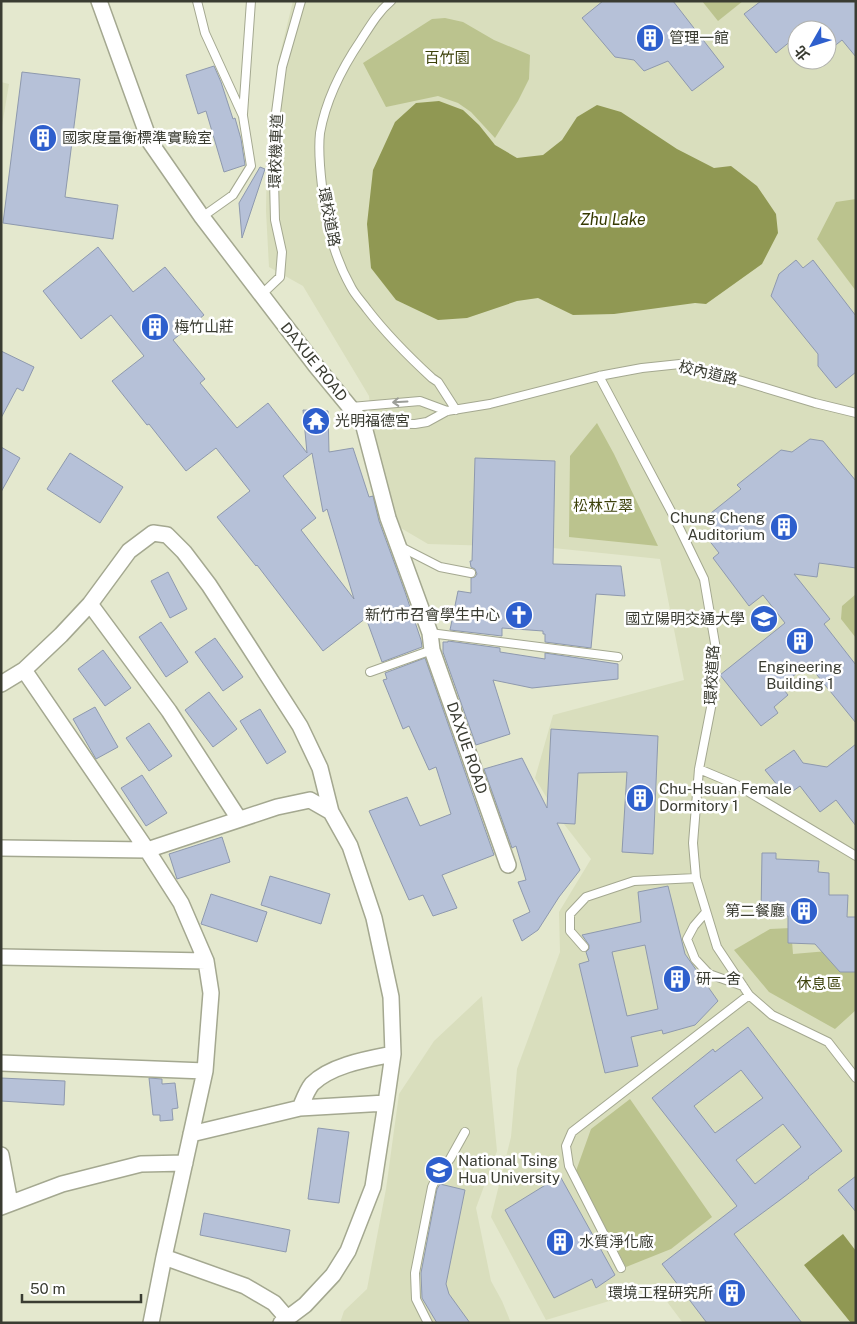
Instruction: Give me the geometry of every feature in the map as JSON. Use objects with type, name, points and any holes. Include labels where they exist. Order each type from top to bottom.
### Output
[{"type":"street","name":"DAXUE ROAD","points":[[99,1],[150,142],[202,217],[261,295],[316,366],[363,422],[388,518],[430,634],[432,650],[508,865]]},
{"type":"street","points":[[1,684],[24,670],[61,635],[90,604],[129,551],[153,533],[168,535],[184,552],[209,586],[300,726],[320,768],[331,812],[350,846],[374,918],[391,997],[393,1054],[373,1187],[348,1251],[333,1275],[305,1305],[284,1320],[274,1303],[245,1286],[164,1257]]},
{"type":"street","points":[[90,604],[169,712],[239,820]]},
{"type":"street","points":[[24,670],[181,903],[206,961],[211,993],[205,1071],[151,1323]]},
{"type":"street","points":[[1,848],[147,850],[277,807],[310,800],[331,812]]},
{"type":"street","points":[[1,957],[206,961]]},
{"type":"street","points":[[300,1108],[311,1085],[324,1075],[365,1060],[393,1054]]},
{"type":"street","points":[[1,1064],[205,1071]]},
{"type":"street","points":[[191,1134],[300,1108],[386,1104]]},
{"type":"street","points":[[1,1155],[6,1205],[62,1184],[141,1164],[185,1163]]},
{"type":"lane","points":[[197,1],[205,33],[243,116]]},
{"type":"lane","points":[[202,217],[233,195],[251,166],[243,116],[251,1]]},
{"type":"lane","name":"環校機車道","points":[[261,295],[280,277],[282,252],[275,220],[274,128],[282,66],[301,1]]},
{"type":"lane","name":"環校道路","points":[[390,1],[382,9],[339,75],[326,110],[320,134],[319,152],[325,212],[328,229],[340,265],[352,289],[389,336],[438,382],[456,410]]},
{"type":"lane","name":"校內道路","points":[[599,376],[642,368],[680,364],[856,414]]},
{"type":"lane","points":[[363,422],[414,424],[428,422],[448,411],[490,404],[599,376]]},
{"type":"lane","name":"環校道路","points":[[599,376],[704,579],[716,649],[714,692],[699,769],[693,843],[696,878],[717,947],[749,995],[772,1015],[828,1042],[856,1078]]},
{"type":"lane","points":[[350,407],[420,401],[448,411]]},
{"type":"lane","points":[[398,545],[440,567],[471,573]]},
{"type":"lane","points":[[430,634],[618,657]]},
{"type":"lane","points":[[370,672],[432,650]]},
{"type":"lane","points":[[699,769],[737,785],[856,856]]},
{"type":"lane","points":[[584,947],[570,931],[570,914],[586,897],[634,881],[696,878]]},
{"type":"lane","points":[[706,912],[694,926],[687,939],[695,959],[709,974],[743,986]]},
{"type":"lane","points":[[621,1268],[569,1166],[566,1146],[572,1132],[749,995]]},
{"type":"lane","points":[[428,1323],[416,1299],[415,1273],[432,1187],[438,1174],[450,1159],[465,1132]]},
{"type":"shaded area","name":"國立陽明交通大學","points":[[293,1],[856,1],[856,1323],[683,1323],[656,1287],[546,1320],[491,1217],[511,1137],[517,1069],[560,952],[559,912],[591,859],[557,815],[535,778],[553,715],[684,680],[660,559],[553,548],[428,544],[394,524],[376,462],[369,396],[303,286],[269,267],[266,211],[267,157],[278,62]]},
{"type":"shaded area","points":[[1,82],[9,84],[1,132]]},
{"type":"shaded area","name":"National Tsing Hua University","points":[[482,996],[497,1151],[476,1208],[491,1281],[511,1323],[340,1323],[344,1311],[367,1289],[386,1189],[399,1094],[434,1041]]},
{"type":"green space","points":[[702,1],[743,1],[718,21]]},
{"type":"green space","name":"百竹園","points":[[445,18],[463,22],[494,40],[530,55],[529,79],[495,138],[471,112],[458,103],[438,96],[386,107],[363,63],[432,19]]},
{"type":"green space","points":[[856,199],[856,291],[817,239],[836,202]]},
{"type":"green space","name":"松林立翠","points":[[597,423],[658,546],[569,537],[570,456]]},
{"type":"green space","points":[[856,594],[856,638],[841,619],[842,606]]},
{"type":"green space","name":"休息區","points":[[791,928],[793,954],[828,951],[856,973],[856,1010],[835,1029],[769,992],[734,950],[770,929]]},
{"type":"green space","points":[[630,1099],[712,1217],[671,1249],[626,1267],[576,1171],[591,1129]]},
{"type":"water","name":"Zhu Lake","points":[[439,101],[463,110],[479,125],[495,145],[517,158],[543,155],[562,140],[577,117],[597,105],[621,112],[677,149],[714,168],[731,166],[757,186],[776,214],[778,233],[762,264],[706,304],[695,303],[614,314],[573,315],[538,298],[517,301],[467,318],[438,320],[396,300],[371,268],[367,224],[373,170],[395,122],[416,103]]},
{"type":"water","points":[[843,1234],[856,1251],[856,1323],[851,1323],[804,1265]]},
{"type":"building","name":"管理一館","points":[[603,1],[673,1],[724,67],[692,91],[668,61],[644,71],[634,60],[615,57],[582,18]]},
{"type":"building","points":[[761,1],[856,1],[856,57],[842,40],[837,44],[837,20],[787,20],[787,44],[776,53],[744,14]]},
{"type":"building","points":[[214,66],[233,119],[235,118],[245,165],[224,172],[206,111],[198,114],[186,75]]},
{"type":"building","name":"國家度量衡標準實驗室","points":[[22,72],[80,79],[65,197],[118,205],[113,239],[3,223]]},
{"type":"building","points":[[260,167],[265,169],[242,238],[239,203]]},
{"type":"building","points":[[98,247],[133,292],[165,267],[204,315],[173,340],[205,379],[200,383],[237,428],[268,403],[307,453],[303,410],[328,411],[329,452],[353,448],[369,497],[373,496],[379,521],[405,592],[422,647],[382,662],[366,618],[323,651],[257,565],[217,517],[250,491],[216,448],[186,471],[112,381],[144,356],[111,315],[81,339],[43,291]],"holes":[[[312,453],[323,512],[327,509],[354,599],[301,530],[316,518],[283,476]]]},
{"type":"building","points":[[796,260],[803,268],[813,260],[856,316],[856,372],[836,388],[818,366],[818,354],[771,296],[779,274]]},
{"type":"building","points":[[1,351],[34,367],[23,391],[17,388],[1,418]]},
{"type":"building","name":"Chung Cheng Auditorium","points":[[810,439],[823,441],[856,481],[856,568],[819,563],[817,577],[794,574],[830,619],[824,624],[856,665],[856,723],[808,664],[781,686],[788,695],[774,707],[778,713],[761,726],[720,675],[785,623],[763,595],[749,606],[713,558],[719,553],[708,539],[716,532],[708,522],[714,517],[711,513],[741,489],[737,485],[781,450],[792,452]]},
{"type":"building","points":[[1,447],[20,458],[1,492]]},
{"type":"building","points":[[70,453],[123,487],[100,523],[47,489]]},
{"type":"building","points":[[475,458],[555,461],[553,564],[621,566],[625,596],[596,594],[591,648],[545,642],[543,631],[502,628],[502,636],[450,630],[458,591],[471,593],[471,578],[477,574],[475,569],[471,567],[470,561],[472,561]]},
{"type":"building","points":[[168,572],[187,609],[170,618],[151,581]]},
{"type":"building","points":[[161,622],[188,662],[166,677],[139,637]]},
{"type":"building","points":[[215,638],[243,677],[223,691],[195,652]]},
{"type":"building","points":[[448,641],[500,648],[500,652],[545,659],[545,653],[618,664],[618,679],[532,688],[493,680],[510,734],[476,745],[443,652],[443,642]]},
{"type":"building","points":[[103,650],[131,688],[105,706],[78,669]]},
{"type":"building","points":[[425,658],[494,855],[442,875],[457,908],[433,916],[423,895],[409,900],[369,811],[407,797],[420,826],[451,814],[436,767],[429,770],[409,726],[403,729],[383,680],[387,679],[385,673]]},
{"type":"building","points":[[209,692],[237,729],[213,747],[185,710]]},
{"type":"building","points":[[95,707],[118,747],[96,759],[73,719]]},
{"type":"building","points":[[260,709],[286,752],[267,764],[240,721]]},
{"type":"building","points":[[149,723],[172,756],[149,771],[126,738]]},
{"type":"building","points":[[551,729],[658,736],[653,854],[622,852],[627,772],[578,773],[575,824],[557,823],[580,870],[559,897],[538,930],[522,941],[513,920],[530,912],[518,882],[526,880],[516,846],[512,848],[484,769],[522,758],[547,808]]},
{"type":"building","points":[[856,744],[856,826],[836,800],[820,812],[800,786],[786,796],[765,770],[794,750],[803,763],[827,767]]},
{"type":"building","points":[[142,775],[167,813],[146,826],[121,788]]},
{"type":"building","points":[[222,837],[230,862],[177,879],[169,854]]},
{"type":"building","name":"第二餐廳","points":[[762,853],[776,853],[776,859],[819,861],[818,872],[829,873],[829,895],[848,895],[847,917],[856,917],[856,972],[840,972],[815,944],[788,943],[788,916],[761,915]]},
{"type":"building","points":[[270,876],[330,894],[321,924],[261,905]]},
{"type":"building","points":[[668,886],[685,954],[718,1001],[695,1025],[663,1034],[662,1030],[631,1037],[638,1066],[605,1073],[579,964],[589,961],[586,952],[589,949],[589,945],[582,935],[641,922],[638,892]],"holes":[[[645,945],[658,1009],[627,1016],[612,952]]]},
{"type":"building","points":[[211,894],[267,912],[257,942],[201,924]]},
{"type":"building","points":[[748,1027],[842,1151],[734,1234],[802,1323],[707,1323],[662,1264],[737,1206],[652,1098],[713,1049],[715,1052]],"holes":[[[741,1070],[763,1098],[715,1133],[694,1106]],[[783,1124],[801,1147],[755,1184],[736,1160]]]},
{"type":"building","points":[[1,1078],[65,1081],[64,1105],[1,1101]]},
{"type":"building","points":[[149,1078],[162,1079],[162,1084],[175,1083],[178,1108],[172,1109],[173,1120],[160,1121],[160,1115],[153,1115]]},
{"type":"building","points":[[318,1128],[349,1132],[339,1203],[308,1199]]},
{"type":"building","name":"水質淨化廠","points":[[560,1176],[615,1275],[596,1288],[592,1279],[554,1298],[505,1210]]},
{"type":"building","points":[[856,1176],[856,1212],[838,1190]]},
{"type":"building","points":[[440,1184],[465,1190],[446,1284],[449,1294],[470,1323],[437,1323],[422,1298],[421,1273],[437,1189]]},
{"type":"building","points":[[204,1213],[290,1230],[286,1252],[200,1235]]},
{"type":"place","name":"管理一館","points":[[650,38]]},
{"type":"place","name":"國家度量衡標準實驗室","points":[[43,138]]},
{"type":"place","name":"梅竹山莊","points":[[155,327]]},
{"type":"place","name":"光明福德宮","points":[[316,421]]},
{"type":"place","name":"Chung Cheng Auditorium","points":[[784,527]]},
{"type":"place","name":"新竹市召會學生中心","points":[[519,615]]},
{"type":"place","name":"國立陽明交通大學","points":[[764,619]]},
{"type":"place","name":"Engineering Building 1","points":[[800,641]]},
{"type":"place","name":"Chu-Hsuan Female Dormitory 1","points":[[640,798]]},
{"type":"place","name":"第二餐廳","points":[[804,911]]},
{"type":"place","name":"研一舍","points":[[677,979]]},
{"type":"place","name":"National Tsing Hua University","points":[[439,1170]]},
{"type":"place","name":"水質淨化廠","points":[[560,1242]]},
{"type":"place","name":"環境工程研究所","points":[[732,1293]]}]
